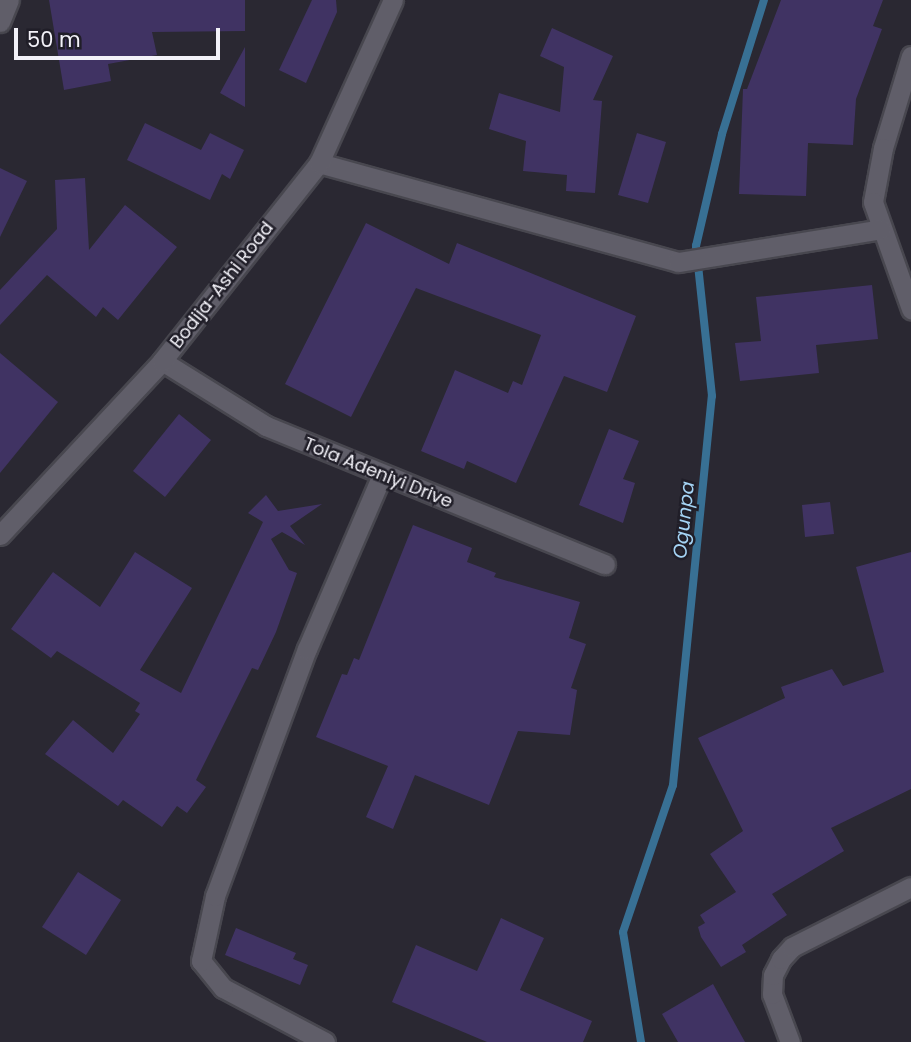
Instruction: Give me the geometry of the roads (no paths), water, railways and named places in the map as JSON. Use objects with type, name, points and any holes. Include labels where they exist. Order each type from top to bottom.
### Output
[{"type":"street","points":[[0,22],[9,0]]},
{"type":"street","name":"Bodija-Ashi Road","points":[[2,528],[162,361],[319,163],[393,0]]},
{"type":"street","points":[[911,56],[883,148],[873,202],[911,309]]},
{"type":"street","points":[[319,163],[678,262],[710,259],[881,229]]},
{"type":"street","name":"Tola Adeniyi Drive","points":[[162,361],[266,426],[605,564]]},
{"type":"street","points":[[325,1042],[223,988],[201,961],[215,896],[269,753],[382,475]]},
{"type":"street","points":[[790,1042],[772,995],[773,975],[781,959],[792,947],[911,887]]},
{"type":"waterway","name":"Ogunpa","points":[[641,1042],[623,932],[673,785],[712,396],[696,246],[722,134],[764,0]]}]
